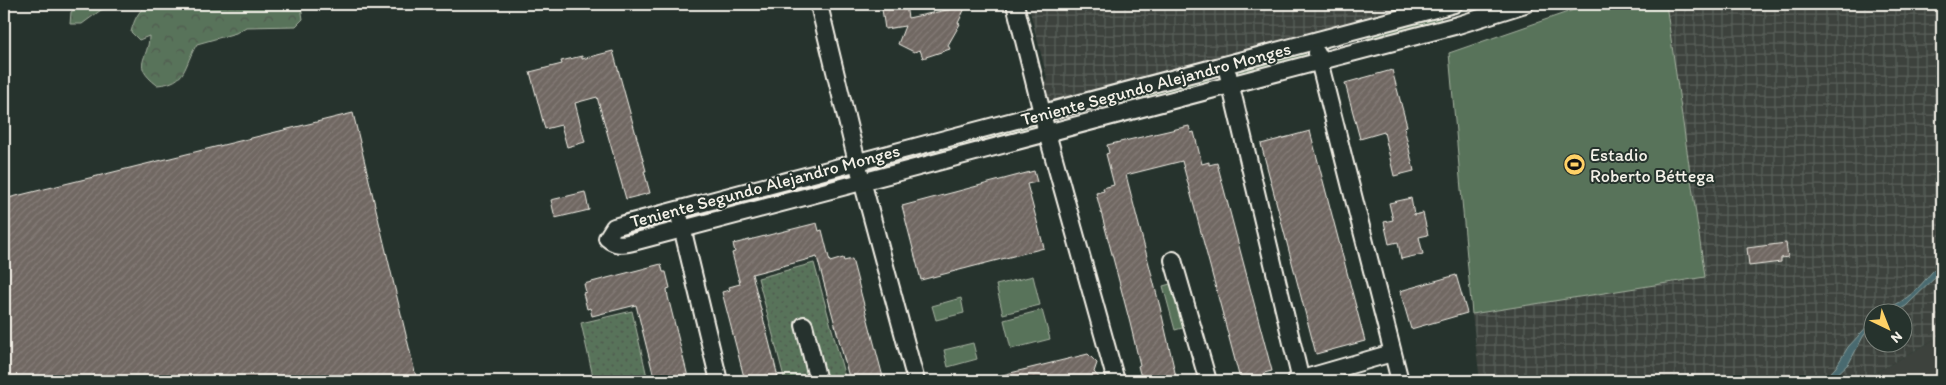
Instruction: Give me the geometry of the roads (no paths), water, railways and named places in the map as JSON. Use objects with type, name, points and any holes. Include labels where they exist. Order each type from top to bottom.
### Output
[{"type":"street","points":[[823,4],[819,5],[857,162],[916,381]]},
{"type":"street","points":[[1016,4],[1047,133],[1116,381]]},
{"type":"street","points":[[1452,4],[1458,25]]},
{"type":"street","name":"Teniente Segundo Alejandro Monges","points":[[1452,4],[628,223],[614,227],[608,238],[613,243],[620,245],[634,242],[1458,25],[1525,4]]},
{"type":"street","points":[[1313,41],[1320,61],[1400,381]]},
{"type":"street","points":[[1225,64],[1299,381],[1392,353]]},
{"type":"street","points":[[678,210],[719,381]]},
{"type":"street","points":[[1173,260],[1208,381]]},
{"type":"street","points":[[804,326],[818,381]]},
{"type":"water","points":[[1942,262],[1942,271],[1910,302],[1900,302],[1921,285]]},
{"type":"water","points":[[1864,330],[1864,335],[1849,363],[1830,381],[1823,381],[1836,367],[1848,347]]},
{"type":"place","name":"Estadio Roberto Béttega","points":[[1574,165]]}]
